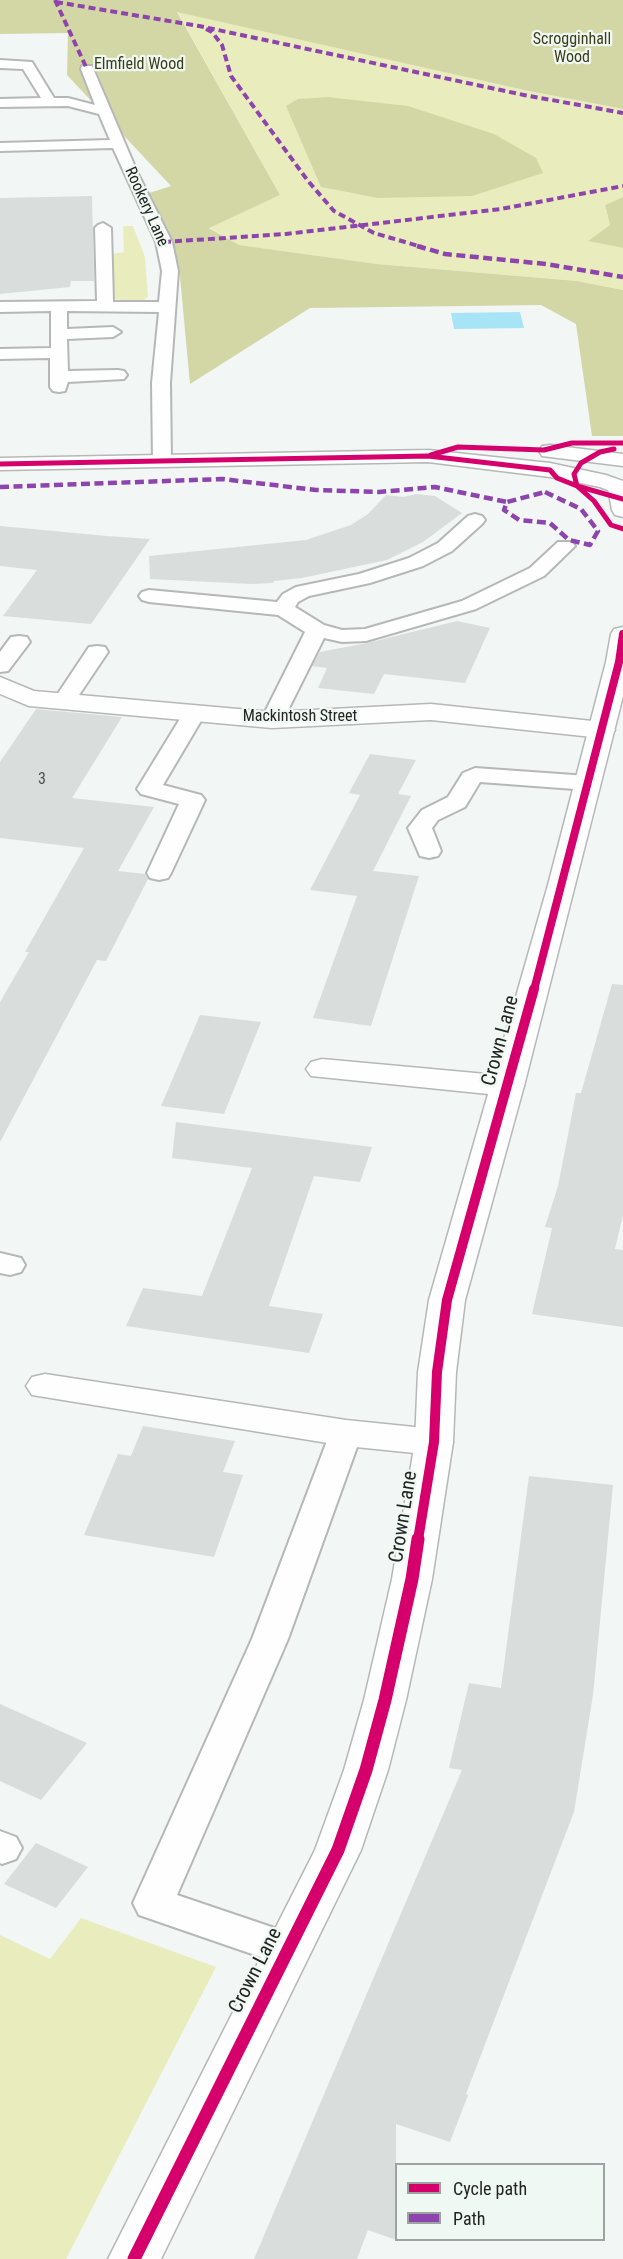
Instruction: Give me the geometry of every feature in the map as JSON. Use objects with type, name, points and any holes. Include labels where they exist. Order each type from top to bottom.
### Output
[{"type":"street","points":[[428,456],[458,447],[544,450],[623,461]]},
{"type":"street","points":[[0,464],[428,456],[512,465],[618,492]]},
{"type":"street","points":[[618,492],[604,472],[612,465],[623,461]]},
{"type":"street","name":"Crown Lane","points":[[134,2259],[287,1948],[338,1850],[366,1770],[385,1700],[412,1579],[434,1442],[437,1372],[444,1316],[588,783],[608,740],[623,634]]},
{"type":"street","name":"Mackintosh Street","points":[[4,695],[272,720],[431,712],[608,740]]},
{"type":"street","points":[[322,1069],[508,1086]]},
{"type":"street","points":[[45,1386],[346,1433],[434,1442]]},
{"type":"lane","points":[[0,64],[27,65],[50,102]]},
{"type":"lane","name":"Rookery Lane","points":[[87,69],[164,242],[170,271],[161,383],[162,460]]},
{"type":"lane","points":[[0,103],[68,102],[105,111]]},
{"type":"lane","points":[[0,147],[119,144]]},
{"type":"lane","points":[[102,228],[105,306]]},
{"type":"lane","points":[[60,306],[59,382],[118,375]]},
{"type":"lane","points":[[0,307],[166,307]]},
{"type":"lane","points":[[59,334],[113,332]]},
{"type":"lane","points":[[0,354],[59,353]]},
{"type":"lane","points":[[283,609],[290,598],[303,591],[363,579],[416,562],[445,547],[475,520]]},
{"type":"lane","points":[[149,596],[283,609],[317,630],[342,636],[366,635],[469,605],[521,582],[537,572],[565,546]]},
{"type":"lane","points":[[272,720],[317,630]]},
{"type":"lane","points":[[0,666],[19,642]]},
{"type":"lane","points":[[64,701],[97,652]]},
{"type":"lane","points":[[159,873],[193,800],[149,789],[194,714]]},
{"type":"lane","points":[[429,851],[420,828],[430,815],[457,802],[475,775],[588,783]]},
{"type":"lane","points":[[287,1948],[153,1903],[270,1639],[346,1433]]},
{"type":"green space","name":"Elmfield Wood","points":[[0,0],[623,0],[623,109],[524,90],[177,12],[280,195],[209,228],[239,245],[377,264],[577,281],[623,290],[623,436],[592,436],[576,324],[541,305],[310,308],[190,384],[179,266],[168,229],[140,196],[171,186],[67,75],[68,33],[0,34]]},
{"type":"green space","name":"Elmfield Wood","points":[[177,11],[524,90],[623,109],[623,197],[605,205],[610,225],[589,241],[623,248],[623,290],[577,281],[377,264],[238,245],[209,227],[280,195]]},
{"type":"green space","points":[[328,97],[408,106],[494,134],[536,158],[543,173],[472,196],[378,198],[321,187],[286,106],[298,99]]},
{"type":"green space","points":[[623,197],[623,248],[588,241],[610,225],[605,205]]},
{"type":"green space","points":[[123,226],[133,226],[145,257],[148,297],[143,300],[113,299],[112,254],[124,252]]},
{"type":"green space","points":[[81,1918],[216,1967],[66,2259],[0,2259],[0,1935],[50,1959]]},
{"type":"water","points":[[520,312],[524,328],[454,329],[451,313]]},
{"type":"building","points":[[92,196],[94,281],[71,281],[70,287],[0,294],[0,198]]},
{"type":"building","points":[[416,494],[435,496],[462,513],[423,542],[387,560],[273,583],[150,579],[149,556],[306,540],[351,525],[368,514],[386,495],[404,497]]},
{"type":"building","points":[[0,526],[150,539],[91,624],[3,616],[37,570],[0,566]]},
{"type":"building","points":[[457,621],[490,628],[465,683],[384,674],[374,694],[318,688],[327,668],[312,666],[320,652]]},
{"type":"building","points":[[36,709],[122,717],[72,798],[154,807],[118,871],[145,874],[148,879],[106,961],[97,960],[0,1142],[0,1002],[29,952],[25,952],[84,848],[0,838],[0,762]]},
{"type":"building","points":[[370,754],[416,760],[398,794],[411,796],[373,871],[419,876],[371,1026],[313,1018],[357,896],[310,890],[360,795],[349,793]]},
{"type":"building","points":[[612,984],[623,985],[623,1215],[615,1249],[623,1250],[623,1327],[532,1314],[552,1228],[545,1227],[558,1186],[576,1093],[581,1093]]},
{"type":"building","points":[[200,1015],[261,1022],[224,1114],[161,1106]]},
{"type":"building","points":[[176,1122],[372,1147],[360,1182],[314,1176],[269,1306],[323,1314],[309,1353],[126,1326],[143,1288],[202,1296],[252,1168],[172,1158]]},
{"type":"building","points":[[143,1426],[235,1441],[223,1472],[243,1475],[214,1557],[84,1535],[118,1454],[131,1456]]},
{"type":"building","points":[[529,1476],[613,1485],[593,1695],[574,1812],[466,2094],[468,2095],[450,2142],[396,2124],[395,2240],[368,2230],[357,2259],[254,2259],[462,1770],[449,1768],[469,1683],[501,1688]]},
{"type":"building","points":[[0,1704],[87,1743],[41,1800],[0,1781]]},
{"type":"building","points":[[36,1843],[88,1867],[56,1908],[4,1884]]},
{"type":"marked path","points":[[55,0],[87,69]]},
{"type":"marked path","points":[[56,2],[199,26],[524,95],[623,113]]},
{"type":"marked path","points":[[206,29],[212,32],[222,45],[231,76],[308,181],[334,211],[374,233],[445,254],[546,264],[623,277]]},
{"type":"marked path","points":[[164,242],[286,234],[501,209],[623,186]]},
{"type":"marked path","points":[[0,487],[222,479],[316,490],[379,492],[435,487],[507,502],[545,492],[581,509],[598,531],[590,545],[569,540],[550,523],[519,520],[504,510],[507,502]]},
{"type":"cycle path","points":[[431,455],[458,447],[544,450],[572,443],[623,443]]},
{"type":"cycle path","points":[[614,449],[600,452],[581,463],[574,474],[577,486],[594,501],[611,525],[623,529]]},
{"type":"cycle path","points":[[0,464],[428,456],[550,470],[557,478],[577,486],[623,499]]},
{"type":"cycle path","points":[[134,2259],[338,1850],[366,1770],[385,1700],[412,1579],[434,1442],[437,1372],[447,1300],[562,885],[619,662],[623,634]]},
{"type":"park label","name":"Scrogginhall Wood","points":[[572,49]]}]
